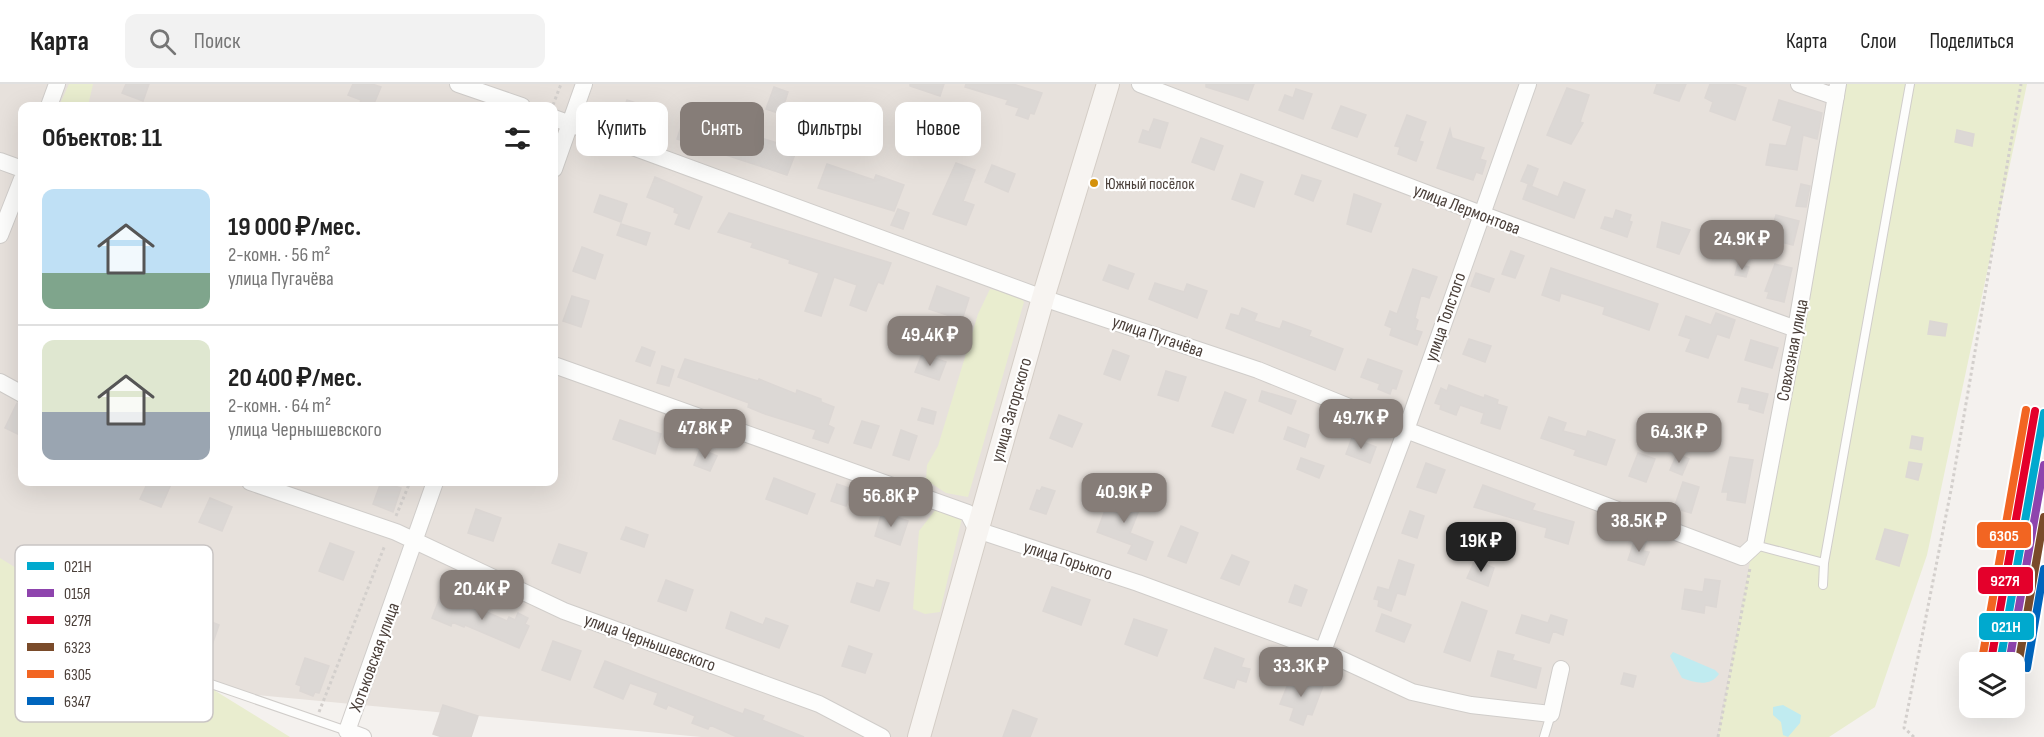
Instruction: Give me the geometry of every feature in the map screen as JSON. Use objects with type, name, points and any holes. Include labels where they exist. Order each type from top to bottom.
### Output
[{"type":"main road","name":"улица Загорского","points":[[919,737],[1043,298],[1108,84]]},
{"type":"street","points":[[50,102],[57,84]]},
{"type":"street","points":[[458,84],[510,102]]},
{"type":"street","points":[[558,158],[585,84]]},
{"type":"street","name":"улица Лермонтова","points":[[1140,84],[1481,214],[1796,329]]},
{"type":"street","name":"улица Толстого","points":[[1323,651],[1406,430],[1527,84]]},
{"type":"street","points":[[1799,84],[1837,90]]},
{"type":"street","name":"Совхозная улица","points":[[1755,545],[1796,329],[1837,90]]},
{"type":"street","name":"улица Пугачёва","points":[[558,120],[1043,298],[1258,370],[1406,430],[1742,557],[1755,545]]},
{"type":"street","points":[[0,161],[18,168]]},
{"type":"street","points":[[0,235],[18,188]]},
{"type":"street","name":"улица Горького","points":[[558,366],[968,513],[977,530],[1138,583],[1323,651],[1412,693],[1471,705],[1551,714]]},
{"type":"street","points":[[0,382],[18,392]]},
{"type":"street","name":"улица Чернышевского","points":[[262,486],[391,530],[564,611],[819,704],[882,737]]},
{"type":"street","name":"Хотьковская улица","points":[[355,734],[434,486]]},
{"type":"street","points":[[1551,714],[1561,669]]},
{"type":"lane","points":[[1823,585],[1824,563],[1910,84]]},
{"type":"lane","points":[[1755,545],[1824,563]]},
{"type":"lane","points":[[213,685],[355,734]]},
{"type":"lane","points":[[1544,737],[1551,714]]},
{"type":"path","points":[[554,102],[561,84]]},
{"type":"path","points":[[1914,737],[1904,728],[1952,485],[2021,84]]},
{"type":"path","points":[[316,720],[408,486]]},
{"type":"path","points":[[1718,737],[1755,545]]},
{"type":"shaded area","points":[[0,84],[1835,84],[1725,737],[701,737],[213,691],[213,545],[15,545],[15,594],[0,586]]},
{"type":"green space","points":[[69,84],[93,84],[89,102],[61,102]]},
{"type":"green space","points":[[1837,84],[2027,84],[1927,555],[1875,707],[1829,737],[1718,737]]},
{"type":"green space","points":[[990,289],[1018,295],[1024,302],[968,497],[946,493],[926,480],[927,465],[938,446],[978,314]]},
{"type":"green space","points":[[936,509],[962,518],[940,612],[925,614],[913,609],[919,531]]},
{"type":"green space","points":[[0,558],[15,567],[15,722],[213,722],[213,689],[290,737],[0,737]]},
{"type":"water","points":[[1673,652],[1715,670],[1719,674],[1707,682],[1682,678],[1670,656]]},
{"type":"water","points":[[1783,705],[1801,715],[1800,723],[1788,737],[1783,735],[1781,722],[1773,715],[1773,707]]},
{"type":"building","points":[[126,84],[149,84],[143,101],[122,93]]},
{"type":"building","points":[[353,84],[372,84],[381,87],[375,102],[360,102],[361,100],[348,95]]},
{"type":"building","points":[[910,84],[944,84],[940,96],[910,86]]},
{"type":"building","points":[[966,84],[1013,84],[1042,93],[1034,114],[1030,113],[1028,119],[1016,115],[1019,108],[1006,104],[1008,100],[965,87]]},
{"type":"building","points":[[1206,84],[1254,84],[1248,100],[1206,87]]},
{"type":"building","points":[[1657,84],[1686,84],[1679,101],[1654,93]]},
{"type":"building","points":[[1710,84],[1733,84],[1746,88],[1735,120],[1710,111],[1713,102],[1705,98]]},
{"type":"building","points":[[774,87],[788,92],[785,102],[776,102],[776,112],[766,109]]},
{"type":"building","points":[[1567,88],[1589,95],[1580,122],[1583,123],[1571,144],[1547,135]]},
{"type":"building","points":[[1296,89],[1312,94],[1303,119],[1279,110],[1285,95],[1293,98]]},
{"type":"building","points":[[1779,100],[1822,113],[1817,139],[1803,135],[1797,170],[1766,165],[1770,144],[1786,146],[1792,126],[1773,120]]},
{"type":"building","points":[[1341,106],[1366,115],[1357,137],[1332,128]]},
{"type":"building","points":[[1407,115],[1426,122],[1419,141],[1423,142],[1416,161],[1398,154],[1400,147],[1395,146]]},
{"type":"building","points":[[1154,119],[1168,123],[1160,148],[1139,142],[1143,130],[1149,132]]},
{"type":"building","points":[[1450,129],[1452,138],[1484,148],[1480,159],[1486,161],[1482,174],[1476,172],[1473,180],[1437,168]]},
{"type":"building","points":[[1957,130],[1974,134],[1972,146],[1955,142]]},
{"type":"building","points":[[1201,138],[1223,146],[1214,170],[1192,162]]},
{"type":"building","points":[[764,139],[776,142],[776,156],[794,156],[787,175],[729,156],[764,156]]},
{"type":"building","points":[[956,163],[975,170],[963,201],[974,205],[966,225],[933,214]]},
{"type":"building","points":[[827,164],[874,180],[876,175],[904,185],[894,211],[818,188]]},
{"type":"building","points":[[992,165],[1015,174],[1008,192],[985,182]]},
{"type":"building","points":[[1528,165],[1538,169],[1532,185],[1521,181]]},
{"type":"building","points":[[1241,174],[1263,182],[1254,207],[1232,199]]},
{"type":"building","points":[[1302,175],[1321,181],[1313,201],[1295,194]]},
{"type":"building","points":[[655,177],[702,197],[689,229],[675,224],[679,214],[674,212],[675,208],[647,197]]},
{"type":"building","points":[[1564,182],[1585,190],[1574,218],[1523,199],[1528,185],[1558,197]]},
{"type":"building","points":[[1801,184],[1810,186],[1806,207],[1796,206]]},
{"type":"building","points":[[1354,194],[1381,204],[1371,232],[1347,224]]},
{"type":"building","points":[[600,195],[627,204],[621,222],[594,212]]},
{"type":"building","points":[[898,209],[909,213],[903,229],[891,225]]},
{"type":"building","points":[[1616,210],[1631,215],[1629,221],[1632,222],[1627,237],[1601,228],[1605,217],[1613,219]]},
{"type":"building","points":[[729,213],[891,263],[883,284],[878,282],[866,311],[850,305],[857,285],[834,277],[821,316],[805,311],[819,273],[751,247],[753,243],[718,232]]},
{"type":"building","points":[[1776,215],[1799,221],[1793,245],[1769,239]]},
{"type":"building","points":[[1662,222],[1690,230],[1679,254],[1657,247]]},
{"type":"building","points":[[621,224],[650,233],[646,245],[617,235]]},
{"type":"building","points":[[582,247],[603,255],[595,279],[573,271]]},
{"type":"building","points":[[1511,251],[1524,256],[1515,278],[1502,274]]},
{"type":"building","points":[[1738,264],[1749,267],[1746,277],[1735,275]]},
{"type":"building","points":[[1775,264],[1792,268],[1784,302],[1767,298],[1769,292],[1765,291]]},
{"type":"building","points":[[1109,265],[1134,274],[1128,289],[1103,280]]},
{"type":"building","points":[[1551,268],[1658,304],[1649,330],[1603,314],[1605,307],[1561,293],[1559,301],[1542,295]]},
{"type":"building","points":[[1413,269],[1437,277],[1429,298],[1421,295],[1415,318],[1418,320],[1415,330],[1422,332],[1417,345],[1390,335],[1392,328],[1385,325],[1390,311],[1397,314]]},
{"type":"building","points":[[1476,273],[1494,279],[1489,292],[1471,286]]},
{"type":"building","points":[[1155,283],[1184,292],[1187,284],[1207,291],[1197,318],[1149,299]]},
{"type":"building","points":[[937,286],[969,298],[962,320],[929,309]]},
{"type":"building","points":[[572,296],[589,301],[581,327],[563,321]]},
{"type":"building","points":[[1242,308],[1257,314],[1254,321],[1280,329],[1283,321],[1311,331],[1309,336],[1343,349],[1335,370],[1226,328],[1231,314],[1239,316]]},
{"type":"building","points":[[1716,313],[1735,320],[1729,338],[1717,334],[1708,358],[1686,351],[1691,339],[1679,335],[1686,316],[1711,325]]},
{"type":"building","points":[[1930,321],[1947,324],[1945,336],[1928,334]]},
{"type":"building","points":[[1469,339],[1491,346],[1485,362],[1463,354]]},
{"type":"building","points":[[1751,340],[1778,348],[1772,368],[1745,360]]},
{"type":"building","points":[[642,347],[655,352],[650,366],[636,361]]},
{"type":"building","points":[[1113,350],[1129,356],[1120,380],[1104,374]]},
{"type":"building","points":[[922,354],[946,362],[939,380],[915,372]]},
{"type":"building","points":[[685,359],[758,381],[759,379],[796,394],[797,390],[821,399],[821,402],[834,407],[828,425],[834,428],[828,443],[813,438],[816,430],[765,414],[748,407],[749,403],[678,377]]},
{"type":"building","points":[[1368,359],[1402,371],[1396,389],[1392,388],[1390,394],[1378,389],[1380,384],[1361,377]]},
{"type":"building","points":[[662,366],[674,370],[669,386],[657,383]]},
{"type":"building","points":[[1166,371],[1186,377],[1178,401],[1158,395]]},
{"type":"building","points":[[1449,385],[1484,398],[1485,395],[1498,400],[1497,404],[1507,407],[1500,429],[1481,423],[1484,413],[1460,405],[1456,415],[1440,409],[1441,405],[1435,403],[1441,388],[1447,391]]},
{"type":"building","points":[[1742,388],[1768,394],[1763,413],[1749,409],[1750,404],[1738,402]]},
{"type":"building","points":[[1262,391],[1296,401],[1291,414],[1259,401]]},
{"type":"building","points":[[1225,392],[1246,400],[1233,433],[1212,426]]},
{"type":"building","points":[[17,403],[18,403],[18,434],[5,428]]},
{"type":"building","points":[[922,408],[936,412],[933,424],[918,420]]},
{"type":"building","points":[[1059,415],[1082,424],[1072,447],[1050,438]]},
{"type":"building","points":[[1549,417],[1566,423],[1563,431],[1586,437],[1588,431],[1615,440],[1606,465],[1574,455],[1576,450],[1541,438]]},
{"type":"building","points":[[620,420],[661,434],[655,454],[613,439]]},
{"type":"building","points":[[862,421],[879,426],[871,448],[854,443]]},
{"type":"building","points":[[1288,427],[1309,435],[1305,447],[1284,439]]},
{"type":"building","points":[[901,430],[917,436],[909,460],[893,455]]},
{"type":"building","points":[[1912,436],[1923,438],[1921,450],[1910,448]]},
{"type":"building","points":[[1352,438],[1376,447],[1370,463],[1346,454]]},
{"type":"building","points":[[700,449],[717,456],[710,471],[694,465]]},
{"type":"building","points":[[1638,453],[1655,459],[1646,482],[1629,476]]},
{"type":"building","points":[[1677,454],[1689,459],[1682,475],[1670,470]]},
{"type":"building","points":[[1730,457],[1753,460],[1745,503],[1727,500],[1728,492],[1722,492]]},
{"type":"building","points":[[1301,458],[1324,466],[1319,478],[1297,469]]},
{"type":"building","points":[[1909,462],[1922,464],[1918,480],[1906,477]]},
{"type":"building","points":[[1426,463],[1445,470],[1436,493],[1417,487]]},
{"type":"building","points":[[774,478],[815,494],[807,514],[766,499]]},
{"type":"building","points":[[1683,482],[1699,487],[1691,513],[1674,508]]},
{"type":"building","points":[[837,484],[852,489],[846,506],[831,501]]},
{"type":"building","points":[[1483,485],[1535,504],[1532,510],[1574,522],[1568,544],[1545,537],[1547,528],[1474,507]]},
{"type":"building","points":[[146,486],[170,486],[161,507],[140,499]]},
{"type":"building","points":[[380,486],[401,488],[393,512],[373,504]]},
{"type":"building","points":[[1042,487],[1055,491],[1046,514],[1030,509],[1037,490],[1040,491]]},
{"type":"building","points":[[1112,491],[1133,498],[1131,504],[1139,510],[1130,533],[1153,542],[1146,560],[1128,553],[1132,545],[1097,532]]},
{"type":"building","points":[[210,498],[232,507],[222,531],[199,522]]},
{"type":"building","points":[[476,509],[501,518],[493,541],[468,533]]},
{"type":"building","points":[[1410,511],[1424,516],[1417,538],[1402,533]]},
{"type":"building","points":[[882,512],[908,521],[900,545],[875,536]]},
{"type":"building","points":[[1181,526],[1198,533],[1186,563],[1168,556]]},
{"type":"building","points":[[626,527],[648,535],[644,547],[621,539]]},
{"type":"building","points":[[1885,529],[1908,535],[1899,566],[1876,559]]},
{"type":"building","points":[[1635,539],[1646,542],[1643,551],[1649,552],[1644,565],[1628,560]]},
{"type":"building","points":[[330,543],[354,552],[343,580],[319,571]]},
{"type":"building","points":[[559,544],[587,553],[580,573],[552,563]]},
{"type":"building","points":[[1232,555],[1249,562],[1239,585],[1221,578]]},
{"type":"building","points":[[1399,560],[1414,565],[1405,595],[1397,593],[1391,611],[1378,606],[1379,600],[1374,599],[1378,587],[1389,590]]},
{"type":"building","points":[[1475,560],[1494,568],[1488,586],[1467,578]]},
{"type":"building","points":[[1705,579],[1720,581],[1716,607],[1705,605],[1704,613],[1682,609],[1685,589],[1703,592]]},
{"type":"building","points":[[666,580],[693,590],[686,611],[658,601]]},
{"type":"building","points":[[877,580],[889,583],[879,611],[851,602],[857,583],[874,588]]},
{"type":"building","points":[[1295,585],[1307,590],[1301,606],[1289,602]]},
{"type":"building","points":[[1052,587],[1090,600],[1081,625],[1043,611]]},
{"type":"building","points":[[440,597],[454,602],[455,598],[507,621],[509,617],[515,620],[518,613],[528,618],[525,624],[529,626],[519,648],[465,625],[464,627],[452,622],[451,626],[432,618]]},
{"type":"building","points":[[1462,602],[1487,611],[1470,661],[1444,652]]},
{"type":"building","points":[[731,612],[763,625],[766,618],[788,626],[779,648],[726,628]]},
{"type":"building","points":[[1382,614],[1411,625],[1404,642],[1376,631]]},
{"type":"building","points":[[1522,615],[1548,623],[1551,615],[1567,620],[1563,635],[1553,631],[1549,643],[1516,633]]},
{"type":"building","points":[[1134,619],[1167,630],[1157,656],[1125,644]]},
{"type":"building","points":[[213,623],[219,625],[213,642]]},
{"type":"building","points":[[553,641],[581,651],[570,680],[542,670]]},
{"type":"building","points":[[849,646],[872,654],[865,673],[842,666]]},
{"type":"building","points":[[1215,648],[1244,659],[1241,667],[1250,669],[1246,682],[1237,679],[1234,688],[1204,678]]},
{"type":"building","points":[[1498,651],[1514,655],[1512,660],[1541,668],[1536,688],[1491,676]]},
{"type":"building","points":[[305,658],[329,666],[319,693],[315,692],[313,696],[300,691],[301,686],[296,684]]},
{"type":"building","points":[[605,661],[743,714],[745,709],[764,716],[762,720],[804,737],[737,737],[710,725],[708,729],[692,723],[695,716],[668,705],[666,709],[654,704],[658,693],[630,683],[623,699],[594,687]]},
{"type":"building","points":[[1624,673],[1636,676],[1633,687],[1621,684]]},
{"type":"building","points":[[1292,674],[1323,686],[1312,715],[1307,714],[1303,725],[1290,720],[1294,708],[1280,704]]},
{"type":"building","points":[[443,705],[478,716],[471,737],[442,737],[433,734]]},
{"type":"building","points":[[1013,710],[1037,719],[1030,737],[1003,737]]},
{"type":"transit line","name":"6305","points":[[1983,652],[2026,410]]},
{"type":"transit line","name":"927Я","points":[[1993,652],[2035,411]]},
{"type":"transit line","name":"021Н","points":[[2002,652],[2044,413]]},
{"type":"transit line","name":"015Я","points":[[2011,652],[2044,465]]},
{"type":"transit line","name":"6323","points":[[2020,652],[2044,517]]},
{"type":"transit line","name":"6347","points":[[2027,668],[2044,569]]},
{"type":"place","name":"Южный посёлок","points":[[1094,183]]}]
